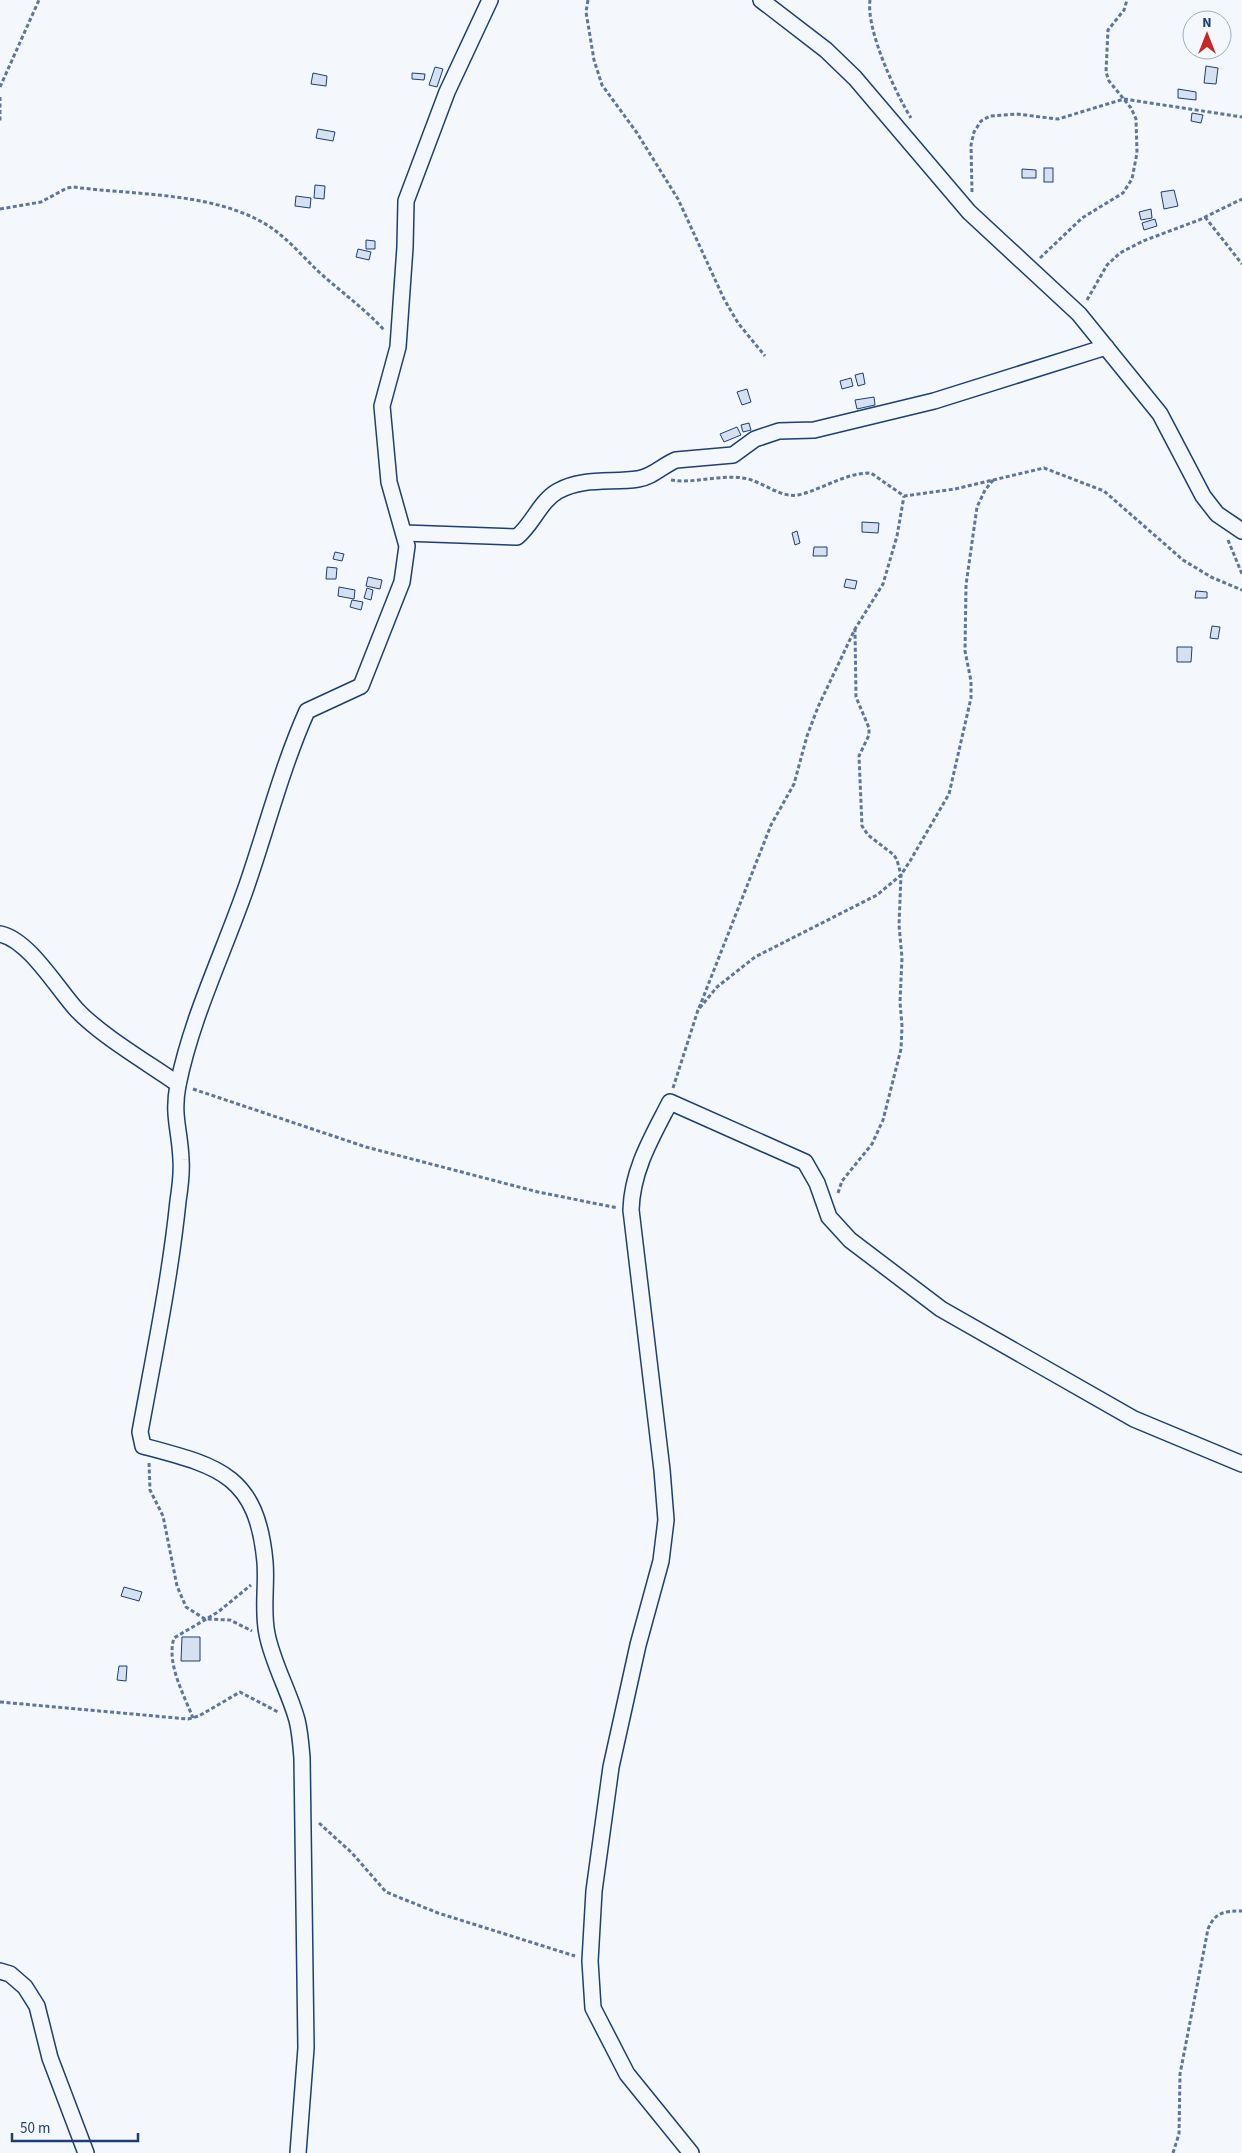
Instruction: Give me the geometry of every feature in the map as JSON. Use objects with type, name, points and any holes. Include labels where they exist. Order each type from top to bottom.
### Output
[{"type":"street","points":[[298,2153],[306,2048],[302,1758],[297,1720],[272,1659],[264,1616],[265,1563],[257,1521],[249,1502],[235,1482],[214,1468],[143,1446],[140,1432],[165,1297],[178,1201],[181,1160],[174,1112],[178,1084],[210,982],[247,886],[292,744],[307,711],[361,686],[402,582],[407,546],[389,482],[382,406],[398,347],[405,247],[406,201],[447,92],[490,0]]},
{"type":"street","points":[[761,0],[826,50],[855,78],[972,215],[1079,314],[1160,414],[1203,496],[1217,514],[1242,531]]},
{"type":"street","points":[[404,533],[517,537],[558,491],[572,485],[600,480],[640,479],[676,460],[733,454],[755,439],[779,431],[814,430],[934,401],[1106,347]]},
{"type":"street","points":[[0,934],[6,936],[30,954],[78,1011],[178,1084]]},
{"type":"street","points":[[691,2153],[627,2074],[594,2008],[590,1961],[594,1891],[611,1766],[638,1645],[661,1561],[666,1520],[662,1470],[631,1210],[631,1192],[639,1164],[670,1102],[805,1162],[817,1184],[830,1216],[850,1240],[942,1309],[1134,1419],[1242,1464]]},
{"type":"street","points":[[0,1971],[10,1974],[25,1987],[37,2006],[50,2058],[86,2153]]},
{"type":"path","points":[[0,87],[39,0]]},
{"type":"path","points":[[588,0],[586,12],[594,60],[602,86],[638,133],[678,198],[724,299],[738,323],[765,356]]},
{"type":"path","points":[[870,0],[873,29],[898,95],[913,120]]},
{"type":"path","points":[[1022,262],[1045,255],[1059,238],[1082,218],[1123,194],[1132,179],[1137,153],[1136,119],[1124,99],[1109,81],[1106,72],[1108,30],[1124,10],[1127,0]]},
{"type":"path","points":[[0,98],[0,121]]},
{"type":"path","points":[[972,215],[970,145],[974,132],[981,121],[990,116],[1001,114],[1058,119],[1124,99],[1242,117]]},
{"type":"path","points":[[0,209],[28,206],[73,187],[190,200],[220,206],[262,222],[272,229],[365,309],[398,347]]},
{"type":"path","points":[[1079,314],[1107,265],[1120,253],[1143,241],[1205,217],[1242,199]]},
{"type":"path","points":[[1205,217],[1242,264]]},
{"type":"path","points":[[654,473],[682,482],[748,479],[792,496],[849,476],[871,473],[904,496],[955,489],[1044,468],[1104,491],[1183,560],[1211,576],[1242,590]]},
{"type":"path","points":[[698,1010],[717,987],[755,957],[877,895],[900,875],[949,794],[971,698],[971,681],[965,651],[968,566],[977,507],[985,490],[994,479]]},
{"type":"path","points":[[670,1102],[698,1010],[771,825],[794,784],[818,707],[855,629],[882,584],[898,536],[904,496]]},
{"type":"path","points":[[1217,514],[1242,574]]},
{"type":"path","points":[[830,1216],[842,1181],[872,1144],[879,1128],[900,1049],[900,875],[898,860],[868,835],[862,826],[859,756],[869,735],[869,728],[856,697],[854,684],[857,659],[855,629]]},
{"type":"path","points":[[178,1084],[366,1147],[538,1192],[631,1210]]},
{"type":"path","points":[[143,1446],[150,1468],[150,1490],[163,1516],[180,1596],[186,1607],[205,1619],[230,1620],[252,1630],[269,1642]]},
{"type":"path","points":[[193,1718],[176,1671],[172,1647],[174,1638],[239,1596],[264,1573]]},
{"type":"path","points":[[0,1702],[175,1719],[193,1718],[240,1692],[297,1720]]},
{"type":"path","points":[[304,1804],[324,1829],[352,1853],[386,1892],[438,1913],[590,1961]]},
{"type":"path","points":[[1173,2153],[1179,2134],[1180,2074],[1208,1929],[1212,1918],[1221,1912],[1242,1911]]},
{"type":"building","points":[[1206,66],[1218,68],[1216,84],[1204,83]]},
{"type":"building","points":[[435,67],[443,69],[437,87],[429,85]]},
{"type":"building","points":[[313,73],[327,76],[326,86],[311,84]]},
{"type":"building","points":[[412,73],[425,74],[424,80],[412,79]]},
{"type":"building","points":[[1178,89],[1196,92],[1196,100],[1178,98]]},
{"type":"building","points":[[1192,113],[1203,115],[1201,123],[1191,121]]},
{"type":"building","points":[[318,129],[335,132],[333,141],[316,138]]},
{"type":"building","points":[[1044,168],[1053,168],[1053,182],[1044,182]]},
{"type":"building","points":[[1022,169],[1036,170],[1036,178],[1022,178]]},
{"type":"building","points":[[315,185],[325,186],[324,199],[314,198]]},
{"type":"building","points":[[1174,190],[1178,206],[1164,209],[1161,192]]},
{"type":"building","points":[[296,196],[311,198],[310,208],[295,206]]},
{"type":"building","points":[[1151,209],[1152,218],[1141,220],[1139,212]]},
{"type":"building","points":[[1155,219],[1157,226],[1144,230],[1142,223]]},
{"type":"building","points":[[366,240],[375,241],[375,249],[366,249]]},
{"type":"building","points":[[358,249],[371,252],[369,260],[356,257]]},
{"type":"building","points":[[863,373],[865,384],[858,386],[855,375]]},
{"type":"building","points":[[851,378],[853,386],[842,389],[840,381]]},
{"type":"building","points":[[747,389],[751,402],[742,405],[737,392]]},
{"type":"building","points":[[874,397],[875,405],[857,409],[855,400]]},
{"type":"building","points":[[749,423],[751,430],[743,432],[741,425]]},
{"type":"building","points":[[737,427],[741,435],[724,442],[720,434]]},
{"type":"building","points":[[862,522],[879,523],[878,533],[862,532]]},
{"type":"building","points":[[797,531],[800,543],[795,545],[792,533]]},
{"type":"building","points":[[814,547],[827,547],[827,556],[813,556]]},
{"type":"building","points":[[335,552],[344,554],[342,561],[333,559]]},
{"type":"building","points":[[327,567],[337,568],[336,579],[326,579]]},
{"type":"building","points":[[368,577],[382,580],[380,589],[366,586]]},
{"type":"building","points":[[846,579],[857,581],[855,589],[844,587]]},
{"type":"building","points":[[339,587],[355,590],[354,599],[338,596]]},
{"type":"building","points":[[367,588],[373,590],[371,600],[364,598]]},
{"type":"building","points":[[1196,591],[1207,592],[1207,598],[1195,598]]},
{"type":"building","points":[[352,600],[363,602],[361,610],[350,607]]},
{"type":"building","points":[[1212,626],[1220,627],[1218,639],[1210,638]]},
{"type":"building","points":[[1177,647],[1192,647],[1191,662],[1177,662]]},
{"type":"building","points":[[124,1587],[142,1592],[139,1601],[121,1596]]},
{"type":"building","points":[[182,1637],[200,1637],[200,1661],[181,1661]]},
{"type":"building","points":[[119,1666],[127,1666],[126,1681],[117,1680]]}]
